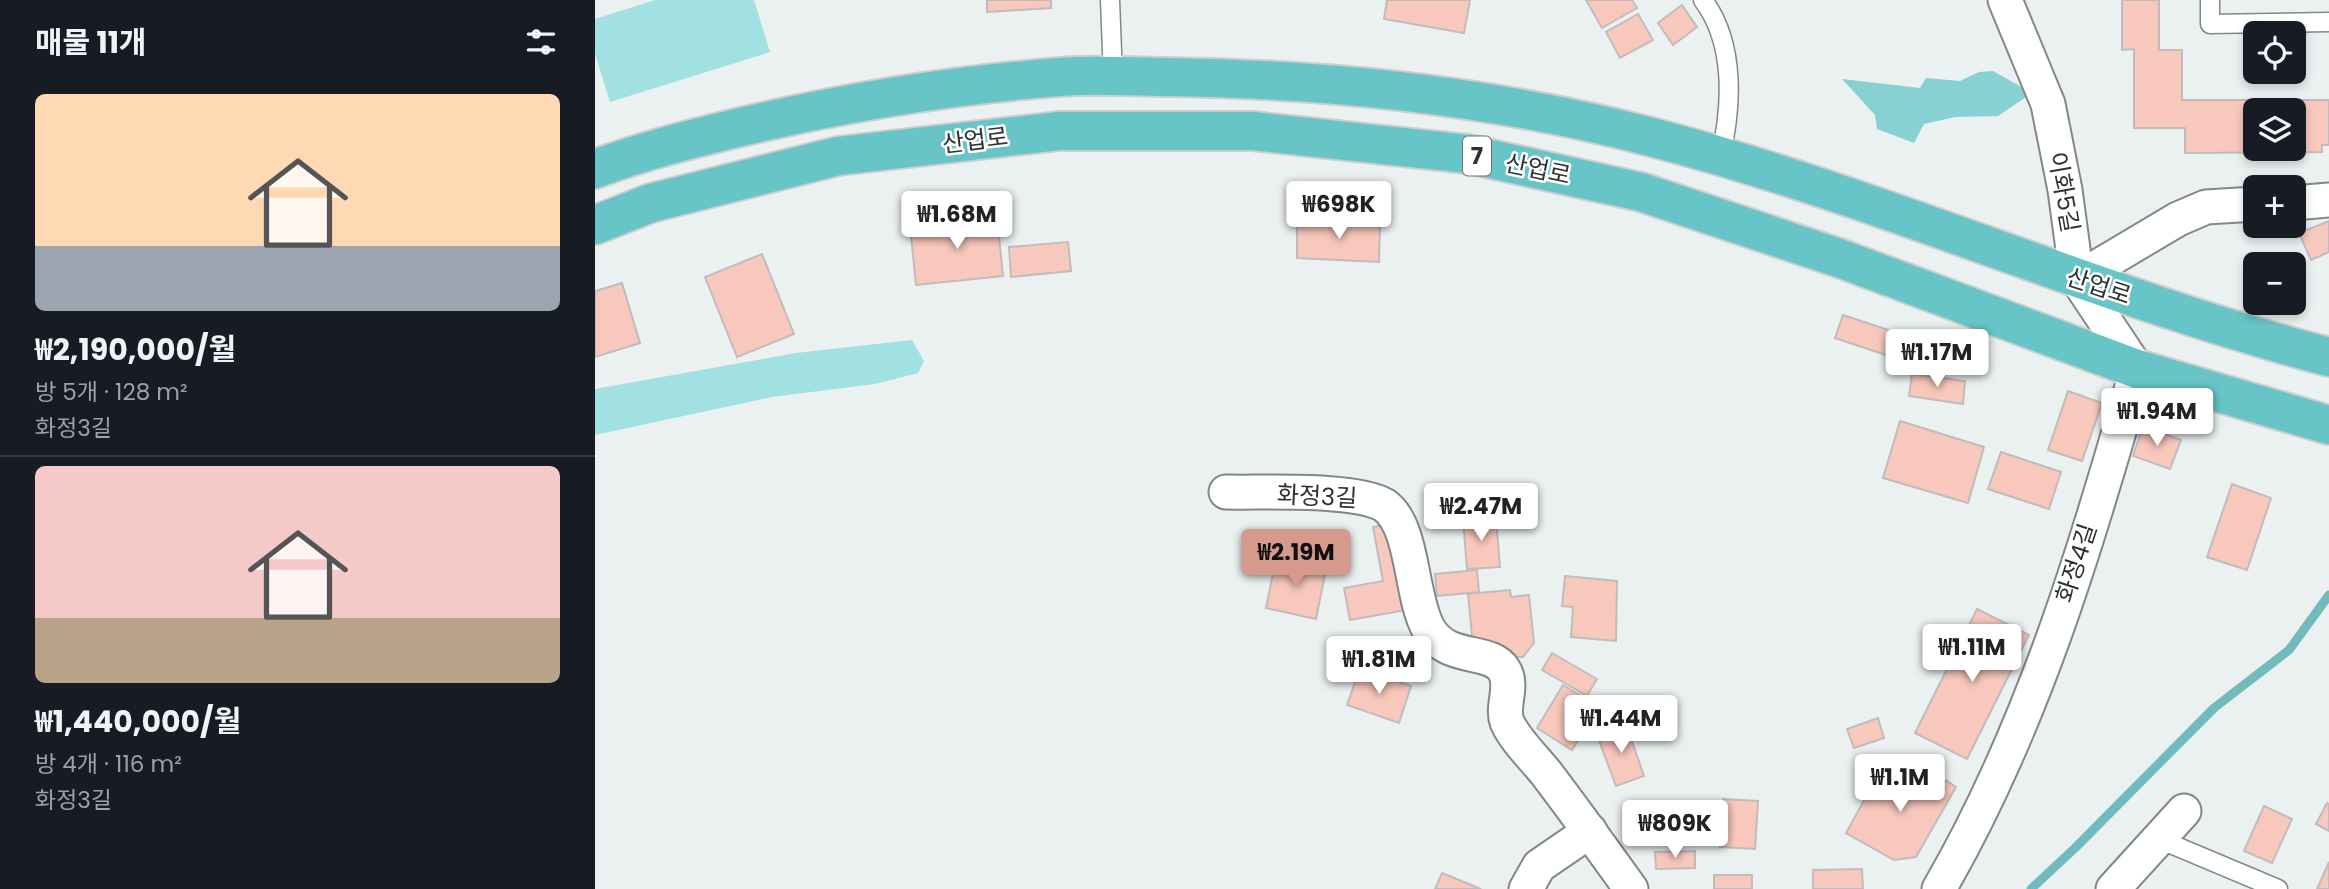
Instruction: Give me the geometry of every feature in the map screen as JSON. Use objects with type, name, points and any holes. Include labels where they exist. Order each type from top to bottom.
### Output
[{"type":"main road","name":"산업로","points":[[595,169],[640,152],[835,104],[1063,76],[1260,78],[1478,102],[1654,138],[1861,201],[2077,279],[2258,338],[2329,356]]},
{"type":"main road","name":"산업로","points":[[595,225],[651,203],[838,156],[1059,131],[1253,131],[1468,154],[1641,192],[1839,258],[2137,369],[2329,425]]},
{"type":"street","name":"이화5길","points":[[2005,0],[2047,104],[2065,191],[2077,279]]},
{"type":"street","points":[[2306,202],[2329,200]]},
{"type":"street","points":[[2137,369],[2077,279],[2178,219],[2206,207],[2243,205]]},
{"type":"street","name":"화정4길","points":[[1939,889],[1994,786],[2036,681],[2137,369]]},
{"type":"street","name":"화정3길","points":[[1226,492],[1349,496],[1382,504],[1394,513],[1402,527],[1418,603],[1428,628],[1445,648],[1496,662],[1504,669],[1507,679],[1507,721],[1631,889]]},
{"type":"street","points":[[2113,889],[2184,811]]},
{"type":"street","points":[[1526,889],[1539,866],[1590,831]]},
{"type":"lane","points":[[1110,0],[1113,77]]},
{"type":"lane","points":[[1703,0],[1719,28],[1728,76],[1728,107],[1720,158]]},
{"type":"lane","points":[[2210,0],[2210,24],[2329,22]]},
{"type":"lane","points":[[2159,839],[2278,889]]},
{"type":"shaded area","points":[[655,0],[754,0],[770,52],[610,102],[595,54],[595,19]]},
{"type":"shaded area","points":[[1993,71],[2025,89],[2026,97],[1998,116],[1955,117],[1924,124],[1914,143],[1877,129],[1875,115],[1842,79],[1920,88],[1926,78],[1960,81],[1979,72]]},
{"type":"shaded area","points":[[912,340],[924,361],[918,373],[875,384],[772,397],[595,435],[595,389],[796,353]]},
{"type":"building","points":[[987,0],[1051,0],[1051,8],[987,12]]},
{"type":"building","points":[[1387,0],[1470,0],[1464,33],[1384,19]]},
{"type":"building","points":[[1586,0],[1632,0],[1637,8],[1602,28]]},
{"type":"building","points":[[2122,0],[2159,0],[2159,50],[2182,50],[2182,100],[2243,100],[2243,153],[2185,153],[2185,128],[2134,128],[2134,49],[2122,50]]},
{"type":"building","points":[[1682,5],[1697,27],[1673,45],[1658,23]]},
{"type":"building","points":[[1638,14],[1653,40],[1620,58],[1606,32]]},
{"type":"building","points":[[2306,100],[2329,100],[2329,145],[2322,145],[2322,152],[2306,152]]},
{"type":"building","points":[[997,216],[1003,276],[916,285],[910,225]]},
{"type":"building","points":[[2329,221],[2329,252],[2311,260],[2301,238],[2306,238],[2306,230]]},
{"type":"building","points":[[1297,222],[1380,224],[1379,262],[1297,258]]},
{"type":"building","points":[[1068,242],[1071,271],[1011,277],[1009,247]]},
{"type":"building","points":[[762,254],[794,334],[737,357],[705,277]]},
{"type":"building","points":[[622,283],[640,343],[595,357],[595,291]]},
{"type":"building","points":[[1843,315],[1897,333],[1889,356],[1835,338]]},
{"type":"building","points":[[1912,374],[1965,381],[1963,404],[1909,396]]},
{"type":"building","points":[[2068,391],[2102,403],[2082,461],[2048,450]]},
{"type":"building","points":[[1900,421],[1984,447],[1968,503],[1883,478]]},
{"type":"building","points":[[2143,426],[2181,440],[2170,469],[2133,456]]},
{"type":"building","points":[[2001,452],[2061,472],[2049,509],[1988,489]]},
{"type":"building","points":[[2232,484],[2271,498],[2247,570],[2207,557]]},
{"type":"building","points":[[1496,517],[1500,567],[1467,569],[1463,519]]},
{"type":"building","points":[[1390,524],[1406,610],[1350,620],[1344,588],[1383,581],[1373,527]]},
{"type":"building","points":[[1276,559],[1326,569],[1316,619],[1266,608]]},
{"type":"building","points":[[1477,570],[1479,592],[1437,596],[1435,574]]},
{"type":"building","points":[[1565,576],[1617,581],[1616,641],[1571,637],[1573,607],[1562,606]]},
{"type":"building","points":[[1510,590],[1511,597],[1529,595],[1534,643],[1523,657],[1508,657],[1473,646],[1468,594]]},
{"type":"building","points":[[1977,609],[2029,635],[1967,759],[1915,733]]},
{"type":"building","points":[[1552,653],[1597,679],[1587,696],[1542,670]]},
{"type":"building","points":[[1360,668],[1411,686],[1399,723],[1347,705]]},
{"type":"building","points":[[1563,685],[1608,712],[1595,732],[1587,726],[1572,750],[1537,728]]},
{"type":"building","points":[[1878,718],[1884,738],[1854,748],[1847,729]]},
{"type":"building","points":[[1626,724],[1644,776],[1616,786],[1597,735]]},
{"type":"building","points":[[1883,766],[1913,782],[1947,781],[1956,787],[1916,857],[1894,860],[1846,833]]},
{"type":"building","points":[[1723,799],[1758,801],[1755,849],[1720,847]]},
{"type":"building","points":[[2327,803],[2329,804],[2329,831],[2316,824]]},
{"type":"building","points":[[2264,806],[2292,819],[2272,863],[2244,851]]},
{"type":"building","points":[[1695,851],[1695,868],[1656,869],[1655,852]]},
{"type":"building","points":[[2329,862],[2329,889],[2317,889]]},
{"type":"building","points":[[1862,869],[1863,889],[1813,889],[1813,870]]},
{"type":"building","points":[[1442,873],[1481,889],[1435,889]]},
{"type":"building","points":[[1714,875],[1752,875],[1752,889],[1714,889]]},
{"type":"waterway","points":[[2031,889],[2214,708],[2289,650],[2329,595]]}]
